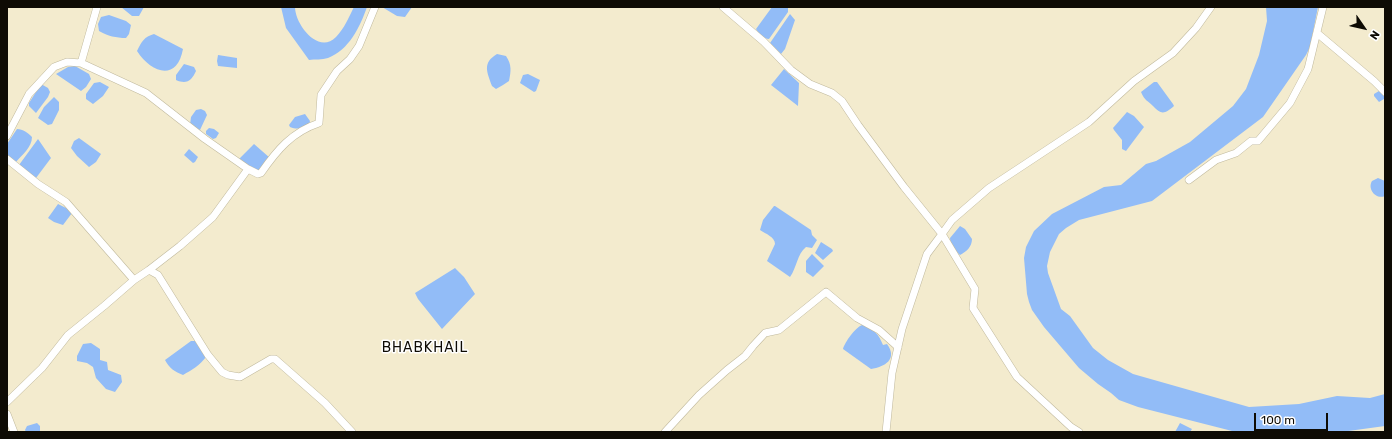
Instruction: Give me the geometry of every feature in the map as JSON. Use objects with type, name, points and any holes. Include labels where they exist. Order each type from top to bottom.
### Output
[{"type":"street","points":[[81,63],[97,7]]},
{"type":"street","points":[[7,136],[29,94],[54,67],[68,62],[81,63],[146,93],[205,139],[248,168],[258,174],[261,173],[287,141],[306,128],[319,123],[321,95],[337,72],[350,59],[359,46],[375,7]]},
{"type":"street","points":[[723,7],[764,42],[791,70],[810,84],[832,93],[842,101],[904,187],[942,234],[975,289],[973,308],[1016,377],[1079,432]]},
{"type":"street","points":[[886,432],[892,373],[902,329],[927,254],[952,220],[989,188],[1089,122],[1134,81],[1173,53],[1196,28],[1211,7]]},
{"type":"street","points":[[1188,180],[1216,160],[1236,153],[1251,141],[1258,141],[1290,103],[1308,69],[1323,7]]},
{"type":"street","points":[[1317,33],[1385,92]]},
{"type":"street","points":[[7,159],[38,184],[66,202],[134,280]]},
{"type":"street","points":[[7,402],[42,368],[68,335],[134,280],[180,246],[213,217],[248,168]]},
{"type":"street","points":[[149,270],[158,276],[208,355],[222,372],[228,375],[240,376],[271,359],[275,359],[325,403],[352,432]]},
{"type":"street","points":[[666,432],[699,395],[745,356],[765,333],[779,330],[826,292],[857,318],[879,330],[898,347]]},
{"type":"street","points":[[7,414],[14,432]]},
{"type":"water","points":[[121,7],[144,7],[139,16],[132,16]]},
{"type":"water","points":[[281,7],[295,7],[296,14],[303,29],[315,40],[329,42],[339,34],[344,27],[354,7],[367,7],[357,30],[348,44],[328,58],[309,60],[286,28]]},
{"type":"water","points":[[382,7],[412,7],[405,17],[397,16]]},
{"type":"water","points":[[772,7],[786,7],[788,8],[788,12],[769,39],[761,36],[756,29]]},
{"type":"water","points":[[1266,7],[1318,7],[1310,47],[1306,55],[1263,117],[1152,201],[1079,220],[1066,228],[1059,234],[1050,252],[1047,266],[1048,273],[1061,309],[1070,316],[1093,348],[1108,360],[1133,374],[1249,407],[1299,404],[1337,396],[1370,398],[1385,394],[1385,426],[1341,432],[1236,432],[1138,407],[1119,400],[1079,368],[1044,327],[1032,310],[1029,302],[1024,258],[1026,247],[1034,231],[1052,214],[1104,187],[1121,185],[1146,164],[1156,161],[1190,142],[1233,106],[1246,89],[1259,55],[1267,21]]},
{"type":"water","points":[[790,14],[795,20],[785,49],[781,54],[770,43]]},
{"type":"water","points":[[109,15],[126,21],[131,25],[129,34],[126,38],[119,38],[99,31],[98,24],[101,17]]},
{"type":"water","points":[[154,34],[183,49],[180,59],[170,70],[163,71],[149,65],[137,51],[144,40]]},
{"type":"water","points":[[497,54],[506,56],[511,71],[509,81],[496,89],[492,86],[487,68],[489,61]]},
{"type":"water","points":[[218,55],[237,58],[237,68],[218,66]]},
{"type":"water","points":[[184,64],[194,67],[196,71],[193,77],[186,82],[176,80],[176,75]]},
{"type":"water","points":[[75,66],[89,74],[91,79],[86,87],[81,91],[56,74],[68,67]]},
{"type":"water","points":[[784,69],[799,83],[798,106],[771,85]]},
{"type":"water","points":[[528,74],[540,80],[536,91],[534,92],[520,83],[523,75]]},
{"type":"water","points":[[100,82],[109,87],[103,96],[93,104],[86,99],[86,94],[94,83]]},
{"type":"water","points":[[1154,82],[1157,82],[1174,106],[1166,112],[1158,111],[1145,99],[1141,92]]},
{"type":"water","points":[[41,84],[48,88],[50,92],[36,113],[29,106],[29,103]]},
{"type":"water","points":[[1379,91],[1384,96],[1384,99],[1379,102],[1374,94]]},
{"type":"water","points":[[54,97],[59,102],[59,110],[52,124],[48,125],[38,118],[44,107]]},
{"type":"water","points":[[201,109],[205,111],[207,115],[200,130],[190,125],[191,117],[196,110]]},
{"type":"water","points":[[1127,112],[1134,116],[1144,127],[1126,151],[1122,149],[1122,140],[1113,128]]},
{"type":"water","points":[[305,114],[310,121],[309,125],[300,128],[290,127],[289,125],[295,117]]},
{"type":"water","points":[[209,128],[214,129],[219,133],[216,138],[213,139],[206,134],[206,131]]},
{"type":"water","points":[[17,129],[32,137],[32,141],[24,154],[16,162],[7,156],[7,144]]},
{"type":"water","points":[[79,138],[101,154],[96,162],[89,167],[71,148],[74,141]]},
{"type":"water","points":[[38,139],[51,158],[36,178],[19,165]]},
{"type":"water","points":[[254,144],[270,158],[259,173],[239,159]]},
{"type":"water","points":[[189,149],[198,157],[193,163],[184,155]]},
{"type":"water","points":[[1378,178],[1385,181],[1385,196],[1382,197],[1373,193],[1371,187],[1372,181]]},
{"type":"water","points":[[58,204],[70,210],[72,213],[63,225],[48,218]]},
{"type":"water","points":[[774,206],[811,230],[812,235],[817,240],[812,248],[806,247],[803,250],[790,277],[767,261],[775,242],[774,239],[760,230],[763,220]]},
{"type":"water","points":[[960,226],[965,229],[972,239],[968,249],[960,255],[953,247],[950,238]]},
{"type":"water","points":[[821,242],[833,251],[823,260],[815,253]]},
{"type":"water","points":[[812,254],[824,266],[813,277],[806,272],[806,261]]},
{"type":"water","points":[[455,268],[464,277],[475,294],[442,329],[418,299],[415,293]]},
{"type":"water","points":[[862,325],[873,330],[880,338],[883,345],[887,344],[890,349],[890,358],[885,364],[871,369],[843,349],[856,329]]},
{"type":"water","points":[[191,341],[195,341],[206,357],[196,367],[183,375],[177,373],[165,360]]},
{"type":"water","points":[[91,343],[100,349],[100,360],[107,362],[108,370],[121,375],[122,382],[115,392],[106,389],[96,378],[93,367],[87,363],[77,361],[77,356],[83,344]]},
{"type":"water","points":[[37,423],[40,426],[40,432],[26,432],[25,430],[27,426]]},
{"type":"water","points":[[1180,423],[1192,429],[1190,432],[1175,432]]},
{"type":"district","name":"BHABKHAIL","points":[[425,348]]}]
